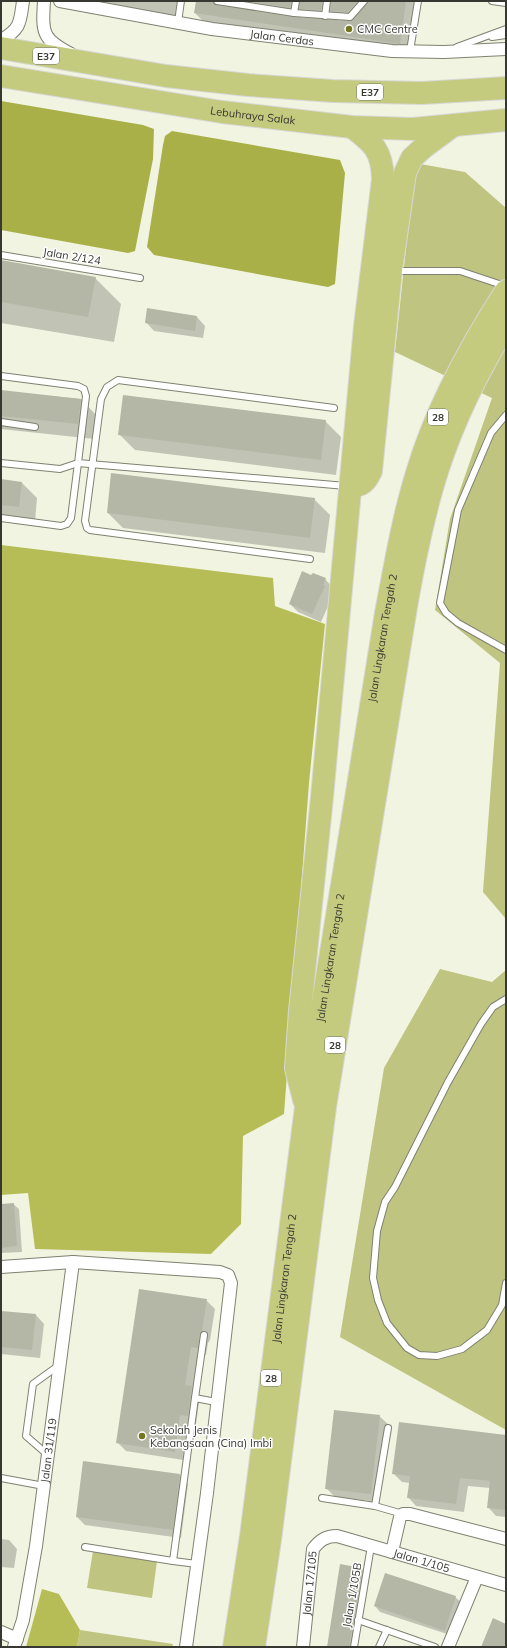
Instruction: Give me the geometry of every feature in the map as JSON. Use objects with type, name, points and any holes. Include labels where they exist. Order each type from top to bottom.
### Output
[{"type":"highway","name":"E37","points":[[1,48],[166,76],[241,84],[333,91],[422,93],[506,88]]},
{"type":"highway","name":"Lebuhraya Salak","points":[[1,76],[222,112],[352,127],[412,129],[506,120]]},
{"type":"highway","points":[[350,486],[360,486],[367,480],[371,471],[391,270],[405,173],[412,158],[424,147],[454,125]]},
{"type":"highway","points":[[306,1107],[296,1068],[300,1011],[322,797],[365,326],[383,178],[382,166],[375,146],[352,127]]},
{"type":"highway","name":"Jalan Lingkaran Tengah 2","points":[[254,1647],[270,1540],[325,1107],[406,607],[407,553],[417,473],[440,412],[477,337],[506,291]]},
{"type":"highway","name":"Jalan Lingkaran Tengah 2","points":[[234,1647],[251,1536],[306,1107],[386,612],[453,430],[490,352],[506,325]]},
{"type":"street","points":[[1,40],[13,33],[20,22],[23,1]]},
{"type":"street","points":[[44,1],[42,24],[48,38],[56,46],[90,63]]},
{"type":"street","name":"Jalan Cerdas","points":[[60,1],[212,29],[325,44],[392,51],[444,52],[506,49]]},
{"type":"street","points":[[1,1267],[73,1262],[220,1272],[228,1275],[231,1283],[216,1402],[207,1493],[186,1647]]},
{"type":"street","name":"Jalan 31/119","points":[[1,1632],[16,1643],[23,1620],[36,1546],[73,1262]]},
{"type":"street","points":[[392,1552],[400,1517],[403,1514],[410,1514],[506,1538]]},
{"type":"street","name":"Jalan 17/105","points":[[303,1647],[313,1549],[318,1542],[328,1536],[337,1536]]},
{"type":"street","name":"Jalan 1/105","points":[[337,1536],[506,1585]]},
{"type":"street","points":[[448,1647],[477,1577]]},
{"type":"lane","points":[[178,22],[181,1]]},
{"type":"lane","points":[[217,1],[231,2],[264,9],[325,16],[350,17],[364,1]]},
{"type":"lane","points":[[264,9],[265,1]]},
{"type":"lane","points":[[294,12],[296,1]]},
{"type":"lane","points":[[325,16],[327,1]]},
{"type":"lane","points":[[410,51],[418,1]]},
{"type":"lane","points":[[492,1],[506,3]]},
{"type":"lane","points":[[444,52],[506,29]]},
{"type":"lane","points":[[481,39],[506,35]]},
{"type":"lane","name":"Jalan 2/124","points":[[1,255],[140,278]]},
{"type":"lane","points":[[391,270],[460,272],[506,287]]},
{"type":"lane","points":[[1,376],[78,386],[84,389],[86,396],[71,518],[67,524],[60,526],[1,518]]},
{"type":"lane","points":[[310,559],[90,530],[87,528],[85,521],[101,399],[107,387],[118,380],[334,408]]},
{"type":"lane","points":[[506,415],[491,433],[458,510],[440,603],[446,613],[458,623],[506,650]]},
{"type":"lane","points":[[1,422],[35,427]]},
{"type":"lane","points":[[1,463],[60,469],[78,463],[350,486]]},
{"type":"lane","points":[[506,999],[493,1007],[481,1024],[448,1082],[395,1187],[385,1202],[377,1230],[373,1278],[378,1300],[387,1323],[398,1339],[407,1348],[419,1355],[431,1356],[437,1356],[462,1348],[487,1330],[502,1305],[506,1283]]},
{"type":"lane","points":[[172,1561],[204,1335]]},
{"type":"lane","points":[[48,1455],[26,1436],[33,1384],[59,1365]]},
{"type":"lane","points":[[195,1398],[216,1402]]},
{"type":"lane","points":[[375,1506],[388,1428]]},
{"type":"lane","points":[[1,1478],[44,1486]]},
{"type":"lane","points":[[322,1498],[375,1506],[403,1514]]},
{"type":"lane","name":"Jalan 1/105B","points":[[354,1647],[371,1546]]},
{"type":"lane","points":[[85,1547],[197,1564]]},
{"type":"lane","points":[[358,1620],[435,1647]]},
{"type":"lane","points":[[379,1647],[387,1630]]},
{"type":"shaded area","points":[[1,101],[143,125],[154,129],[153,159],[135,251],[128,253],[1,230]]},
{"type":"shaded area","points":[[172,131],[340,160],[345,173],[335,284],[328,287],[154,255],[147,247],[163,145],[165,136]]},
{"type":"shaded area","points":[[415,163],[465,172],[506,208],[506,919],[483,892],[500,663],[435,610],[450,519],[492,398],[395,352]]},
{"type":"shaded area","points":[[1,545],[273,578],[275,606],[325,624],[309,783],[284,1114],[243,1136],[241,1224],[211,1254],[35,1249],[28,1193],[1,1195]]},
{"type":"shaded area","points":[[440,969],[492,982],[506,970],[506,1430],[340,1337],[384,1068]]},
{"type":"shaded area","points":[[93,1551],[157,1561],[152,1598],[87,1588]]},
{"type":"shaded area","points":[[42,1589],[59,1594],[80,1630],[77,1647],[26,1647]]},
{"type":"shaded area","points":[[80,1630],[173,1644],[172,1647],[77,1647]]},
{"type":"building","name":"CMC Centre","points":[[196,1],[213,1],[216,5],[293,17],[350,21],[353,20],[368,1],[406,1],[400,44],[194,13]]},
{"type":"building","points":[[246,1],[291,1],[290,8]]},
{"type":"building","points":[[300,1],[322,1],[321,10],[299,9]]},
{"type":"building","points":[[331,1],[358,1],[348,12],[330,11]]},
{"type":"building","points":[[1,260],[96,277],[88,317],[1,302]]},
{"type":"building","points":[[147,308],[197,316],[195,331],[145,323]]},
{"type":"building","points":[[1,390],[81,399],[78,424],[1,416]]},
{"type":"building","points":[[123,395],[326,420],[321,460],[118,435]]},
{"type":"building","points":[[111,473],[315,498],[310,538],[107,513]]},
{"type":"building","points":[[1,479],[22,482],[19,507],[1,505]]},
{"type":"building","points":[[302,571],[311,575],[313,573],[326,578],[323,585],[325,586],[312,614],[289,604]]},
{"type":"building","points":[[14,1203],[17,1246],[1,1248],[1,1204]]},
{"type":"building","points":[[139,1289],[207,1299],[198,1348],[191,1347],[185,1385],[192,1386],[188,1416],[180,1415],[175,1452],[116,1443]]},
{"type":"building","points":[[1,1311],[36,1314],[32,1350],[1,1347]]},
{"type":"building","points":[[334,1410],[380,1415],[371,1494],[325,1489]]},
{"type":"building","points":[[399,1422],[506,1435],[506,1510],[487,1508],[490,1481],[460,1478],[456,1504],[407,1498],[410,1476],[392,1474]]},
{"type":"building","points":[[83,1461],[180,1474],[173,1530],[76,1517]]},
{"type":"building","points":[[340,1564],[362,1568],[349,1647],[327,1647]]},
{"type":"building","points":[[385,1573],[456,1596],[445,1631],[374,1606]]},
{"type":"building","points":[[493,1618],[506,1624],[506,1647],[481,1647]]},
{"type":"place","name":"CMC Centre","points":[[349,29]]},
{"type":"place","name":"Sekolah Jenis Kebangsaan (Cina) Imbi","points":[[142,1436]]}]
